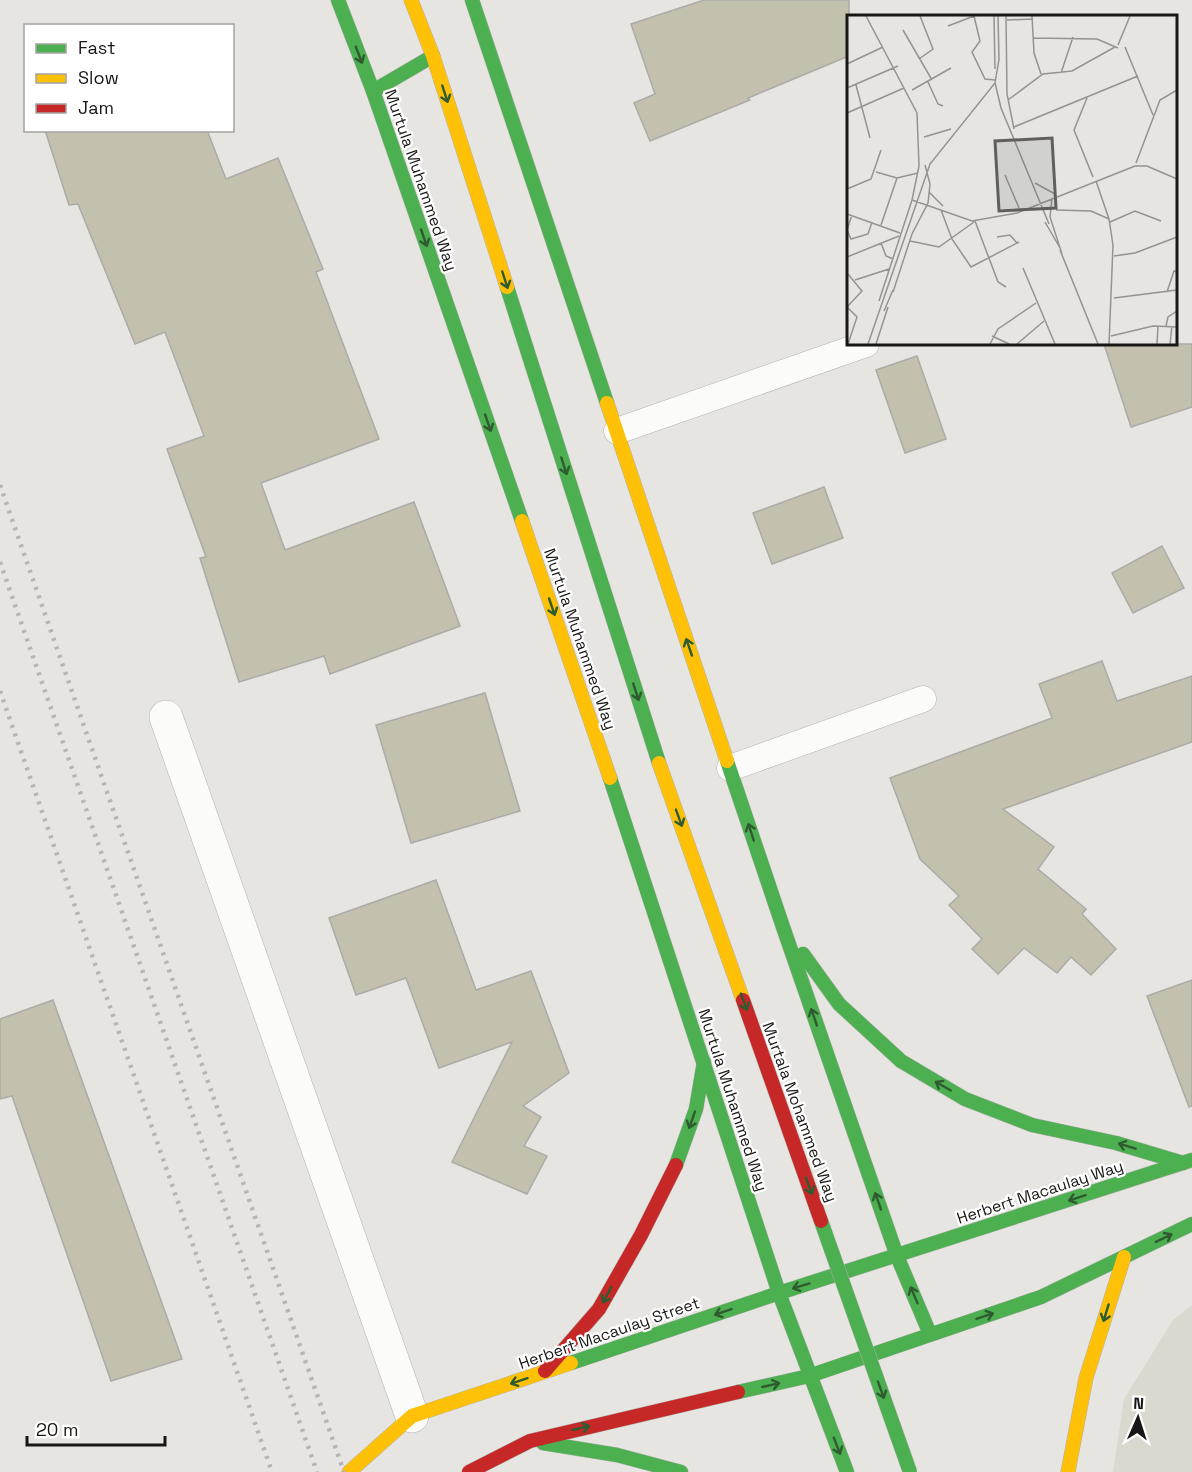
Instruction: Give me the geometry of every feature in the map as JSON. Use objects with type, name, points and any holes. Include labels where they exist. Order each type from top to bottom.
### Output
[{"type":"main road","name":"Murtula Muhammed Way","points":[[338,0],[373,91],[595,732],[779,1293],[847,1472]]},
{"type":"main road","points":[[373,91],[433,56],[411,0]]},
{"type":"main road","points":[[472,0],[783,927],[897,1256],[930,1334]]},
{"type":"main road","name":"Murtala Mohammed Way","points":[[433,56],[659,763],[910,1472]]},
{"type":"main road","points":[[783,927],[839,1004],[901,1061],[965,1099],[1032,1125],[1187,1161]]},
{"type":"main road","points":[[544,1373],[599,1309],[641,1234],[676,1165],[696,1109],[704,1062]]},
{"type":"main road","name":"Herbert Macaulay Way","points":[[897,1256],[1187,1161]]},
{"type":"main road","points":[[469,1472],[530,1441],[809,1376],[1041,1297],[1192,1224]]},
{"type":"main road","name":"Herbert Macaulay Street","points":[[349,1472],[412,1416],[779,1293],[897,1256]]},
{"type":"main road","points":[[1068,1472],[1086,1378],[1124,1257]]},
{"type":"main road","points":[[530,1441],[617,1455],[681,1472]]},
{"type":"street","points":[[166,717],[412,1416]]},
{"type":"lane","points":[[617,431],[863,345]]},
{"type":"lane","points":[[730,768],[923,699]]},
{"type":"shaded area","points":[[1192,1305],[1192,1472],[1113,1472],[1124,1399],[1173,1320]]},
{"type":"building","points":[[704,0],[849,0],[847,57],[650,141],[634,103],[655,94],[631,24]]},
{"type":"building","points":[[46,132],[208,132],[226,179],[278,158],[323,269],[316,272],[379,439],[261,483],[285,550],[414,502],[460,626],[330,674],[324,656],[239,682],[200,558],[206,557],[167,449],[204,436],[165,332],[135,344],[78,204],[69,205]]},
{"type":"building","points":[[1192,344],[1192,407],[1131,427],[1104,345]]},
{"type":"building","points":[[917,356],[946,439],[905,453],[876,370]]},
{"type":"building","points":[[824,487],[843,538],[772,564],[753,513]]},
{"type":"building","points":[[1162,546],[1184,588],[1133,613],[1112,573]]},
{"type":"building","points":[[1102,661],[1117,701],[1192,676],[1192,742],[1003,809],[1054,847],[1038,869],[1086,909],[1082,914],[1116,949],[1091,975],[1071,957],[1057,973],[1024,948],[998,974],[972,949],[982,939],[949,905],[959,896],[920,859],[890,778],[1052,718],[1039,684]]},
{"type":"building","points":[[485,693],[520,811],[411,843],[376,725]]},
{"type":"building","points":[[436,880],[476,990],[531,971],[569,1073],[523,1106],[541,1117],[524,1146],[547,1156],[527,1194],[452,1162],[512,1042],[439,1068],[406,978],[356,995],[329,918]]},
{"type":"building","points":[[1192,980],[1192,1106],[1189,1107],[1147,996]]},
{"type":"building","points":[[53,1000],[182,1359],[111,1381],[12,1096],[0,1099],[0,1019]]},
{"type":"railway","points":[[0,485],[344,1472]]},
{"type":"railway","points":[[0,562],[317,1472]]},
{"type":"railway","points":[[0,691],[272,1472]]},
{"type":"traffic: fast","points":[[338,0],[373,91],[522,521]]},
{"type":"traffic: fast","points":[[472,0],[607,403]]},
{"type":"traffic: fast","points":[[373,91],[433,56]]},
{"type":"traffic: fast","points":[[507,287],[659,763]]},
{"type":"traffic: fast","points":[[727,761],[897,1256],[930,1334]]},
{"type":"traffic: fast","points":[[610,778],[779,1293],[847,1472]]},
{"type":"traffic: fast","points":[[803,954],[839,1004],[901,1061],[965,1099],[1032,1125],[1116,1143],[1183,1163]]},
{"type":"traffic: fast","points":[[676,1165],[696,1109],[704,1062]]},
{"type":"traffic: fast","points":[[571,1363],[779,1293],[1192,1160]]},
{"type":"traffic: fast","points":[[821,1221],[910,1472]]},
{"type":"traffic: fast","points":[[738,1392],[809,1376],[1041,1297],[1192,1224]]},
{"type":"traffic: fast","points":[[543,1443],[617,1455],[681,1472]]},
{"type":"traffic: slow","points":[[411,0],[433,56],[507,287]]},
{"type":"traffic: slow","points":[[607,403],[727,761]]},
{"type":"traffic: slow","points":[[522,521],[610,778]]},
{"type":"traffic: slow","points":[[659,763],[743,1000]]},
{"type":"traffic: slow","points":[[1068,1472],[1086,1378],[1124,1257]]},
{"type":"traffic: slow","points":[[349,1472],[412,1416],[571,1363]]},
{"type":"traffic: jam","points":[[743,1000],[821,1221]]},
{"type":"traffic: jam","points":[[545,1371],[599,1309],[641,1235],[676,1165]]},
{"type":"traffic: jam","points":[[469,1472],[530,1441],[738,1392]]}]
